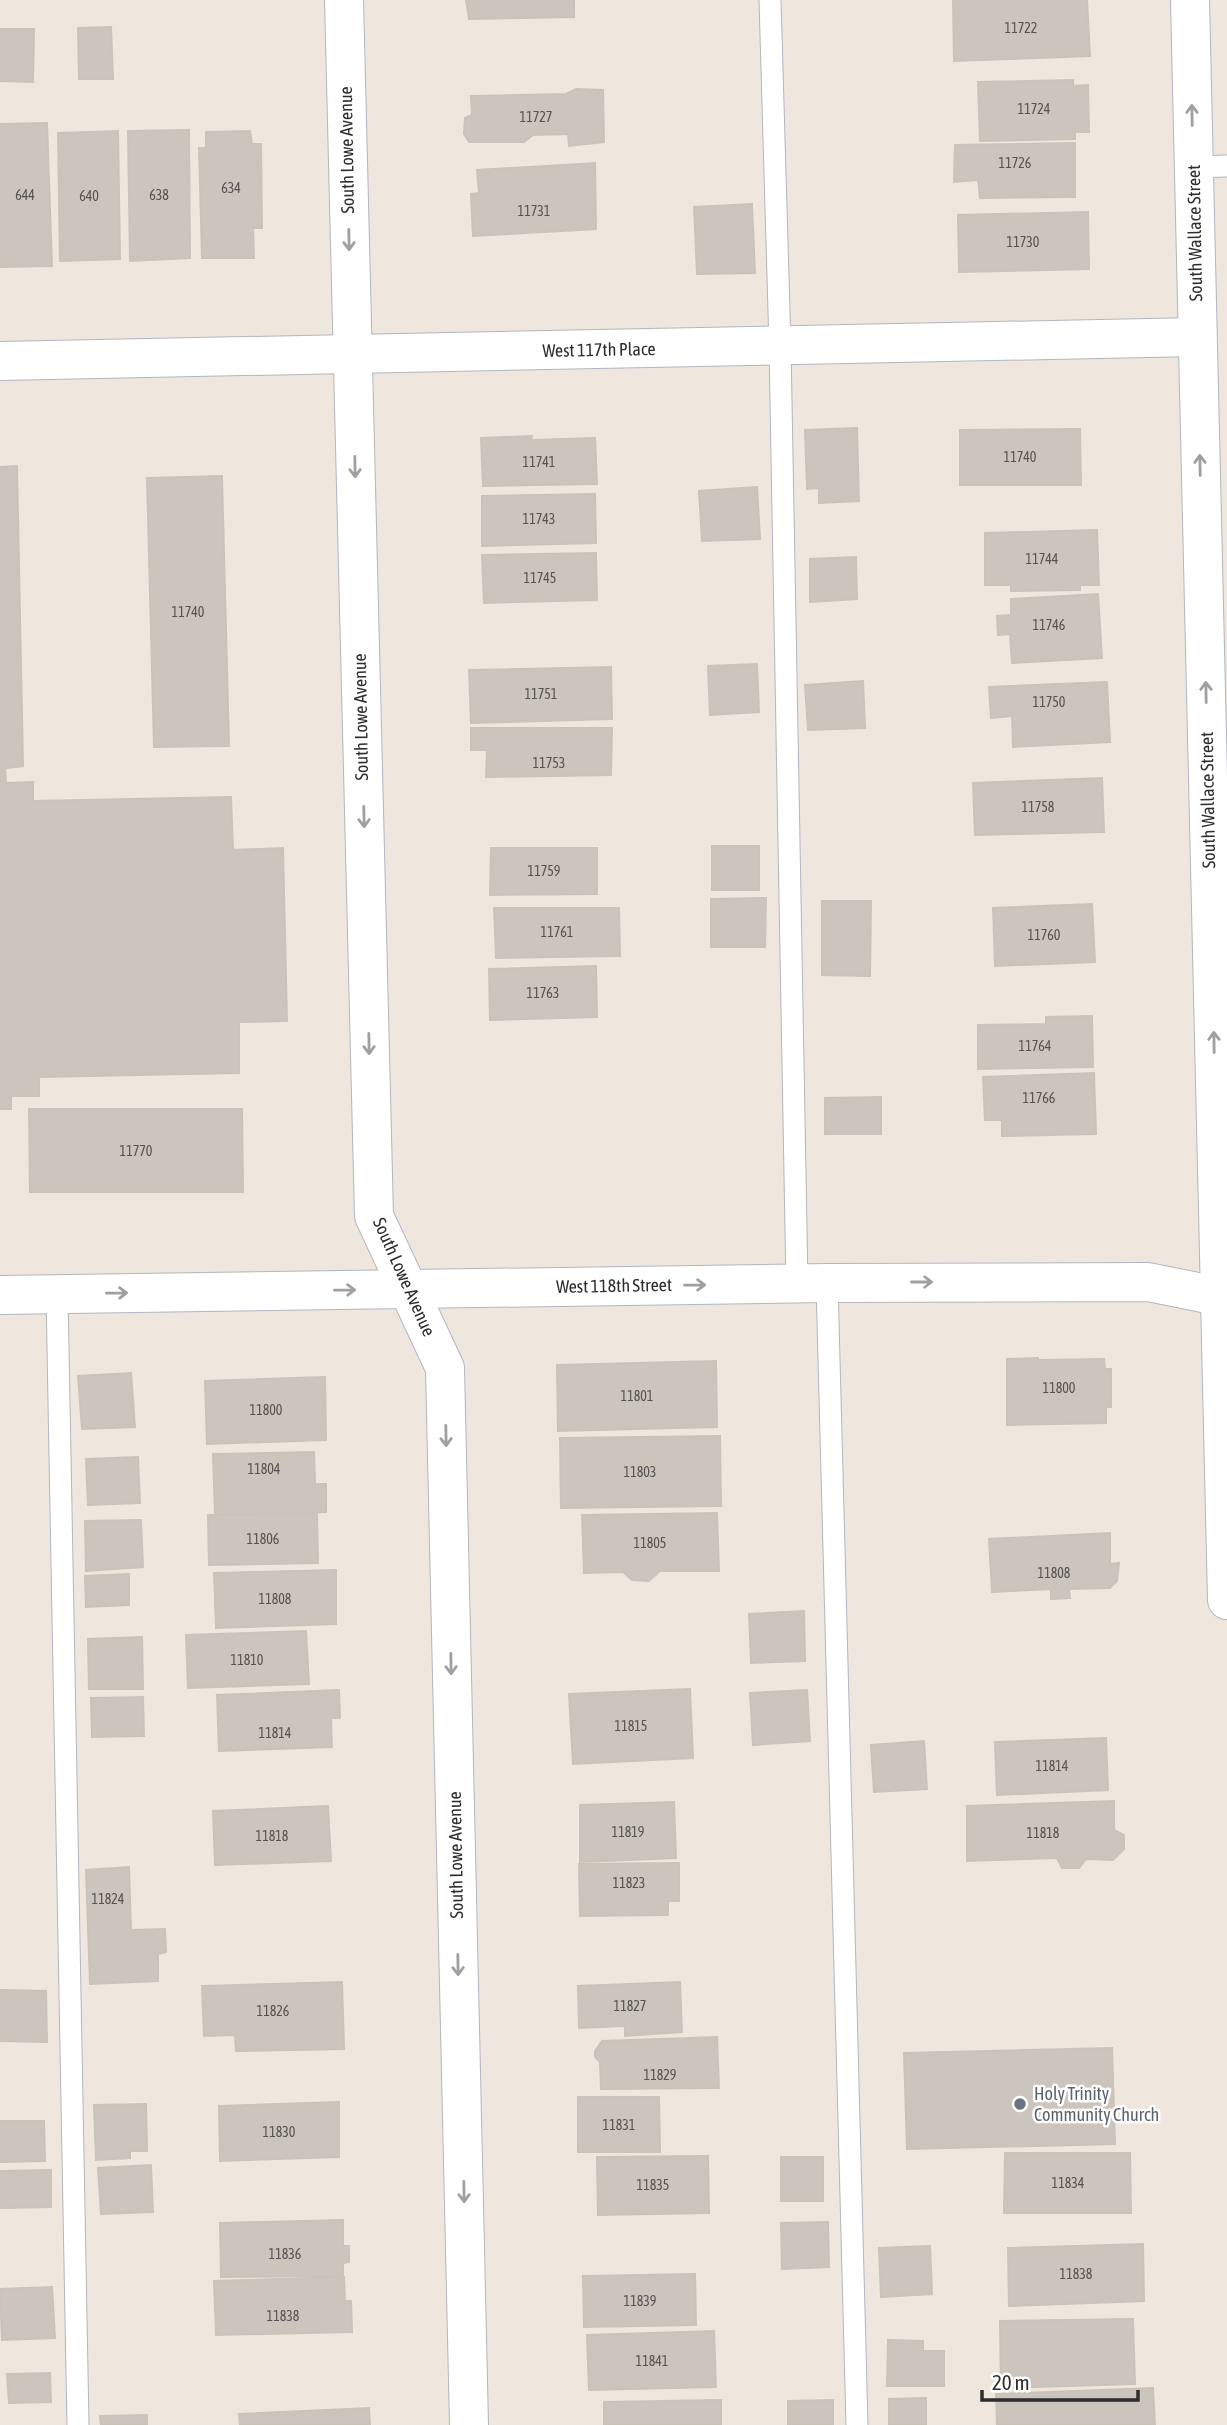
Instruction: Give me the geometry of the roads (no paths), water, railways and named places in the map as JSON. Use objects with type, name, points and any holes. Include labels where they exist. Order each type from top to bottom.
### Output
[{"type":"street","name":"South Lowe Avenue","points":[[344,0],[374,1216],[445,1368],[469,2425]]},
{"type":"street","name":"South Wallace Street","points":[[1190,0],[1210,166],[1197,337],[1224,1297],[1227,1600]]},
{"type":"street","name":"West 117th Place","points":[[0,361],[1197,337]]},
{"type":"street","name":"West 118th Street","points":[[0,1295],[812,1283],[1148,1282],[1224,1297]]},
{"type":"lane","points":[[770,0],[812,1283],[857,2425]]},
{"type":"lane","points":[[57,1294],[78,2425]]},
{"type":"place","name":"Holy Trinity Community Church","points":[[1020,2104]]}]
